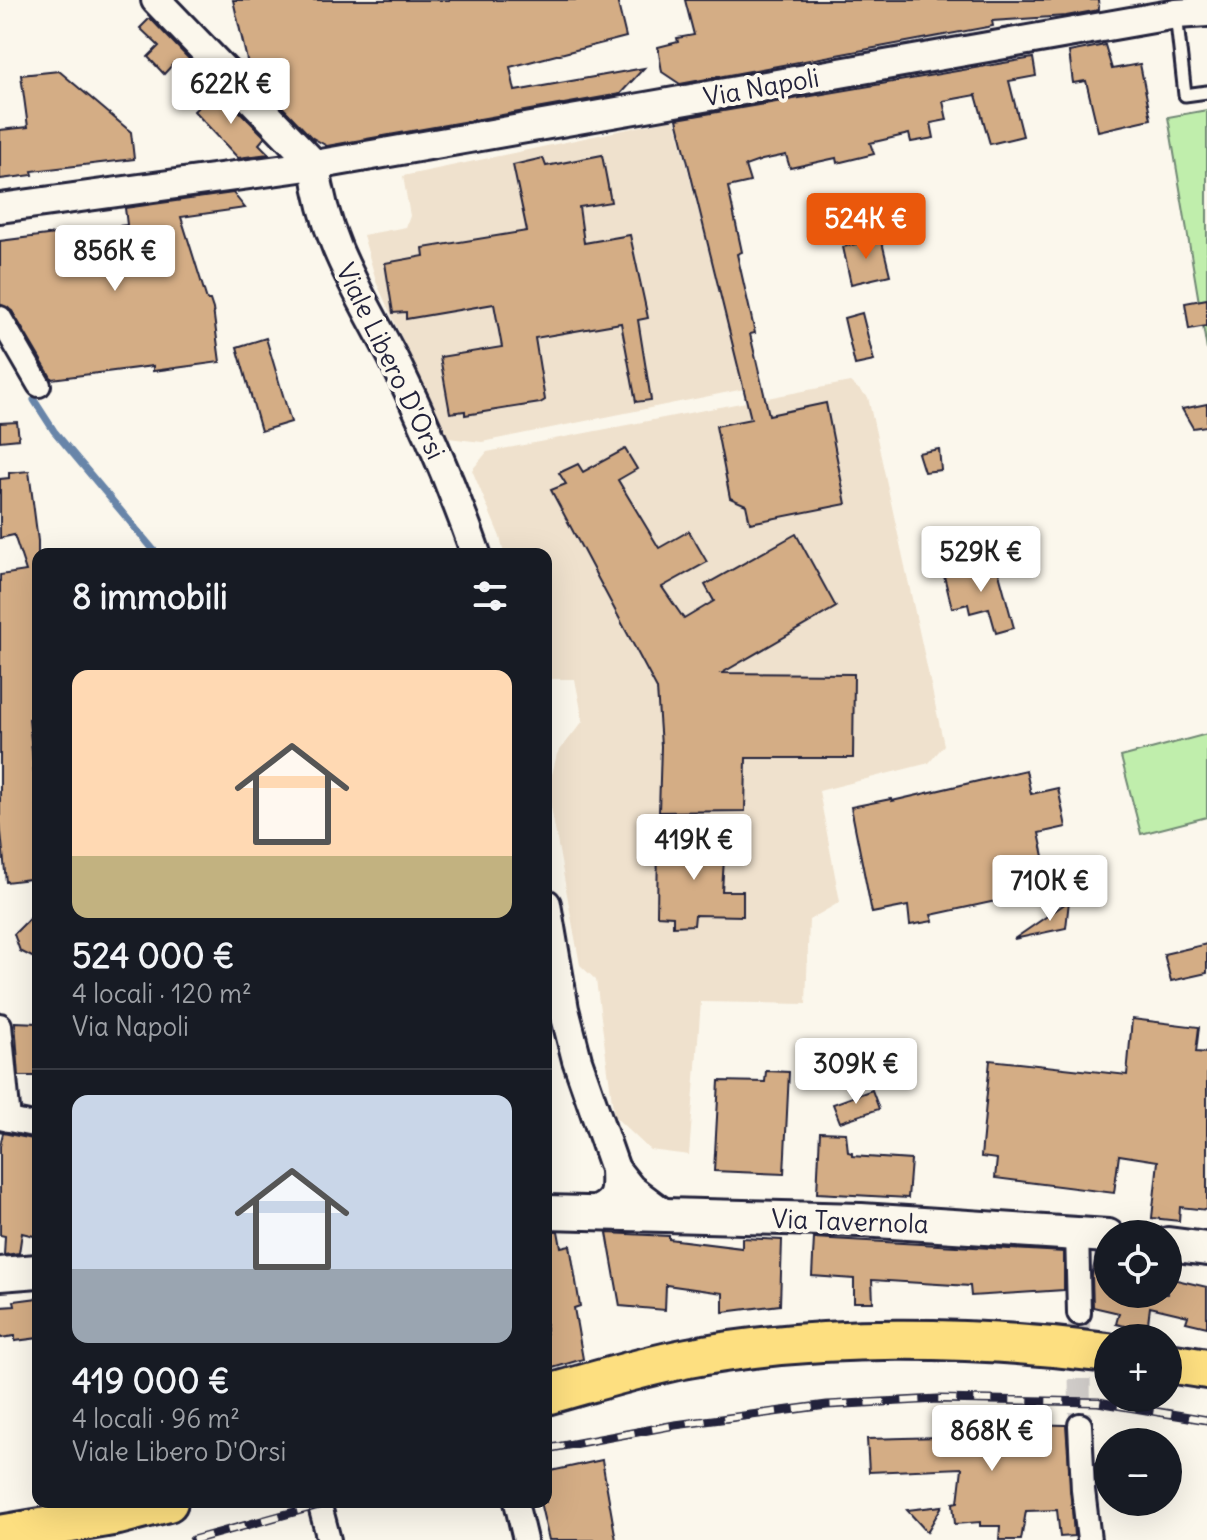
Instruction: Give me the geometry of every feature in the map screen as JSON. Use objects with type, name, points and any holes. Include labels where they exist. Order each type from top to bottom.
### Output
[{"type":"highway","points":[[552,1393],[648,1367],[759,1347],[864,1342],[962,1342],[1094,1351]]},
{"type":"highway","points":[[1182,1365],[1207,1369]]},
{"type":"highway","points":[[0,1535],[145,1508]]},
{"type":"main road","name":"Via Tavernola","points":[[552,1212],[861,1220],[1093,1234]]},
{"type":"main road","points":[[1182,1246],[1207,1249]]},
{"type":"main road","points":[[0,1274],[32,1271]]},
{"type":"street","points":[[156,0],[315,165]]},
{"type":"street","name":"Via Napoli","points":[[0,208],[315,165],[1176,14],[1207,12]]},
{"type":"street","name":"Viale Libero D'Orsi","points":[[315,165],[327,228],[395,362],[451,484],[474,548]]},
{"type":"street","points":[[0,318],[39,385]]},
{"type":"street","points":[[552,939],[564,1009],[577,1060],[615,1169],[631,1189],[667,1216]]},
{"type":"street","points":[[0,1025],[4,1119],[32,1125]]},
{"type":"street","points":[[591,1213],[605,1208],[613,1200],[615,1169]]},
{"type":"street","points":[[1079,1313],[1093,1234]]},
{"type":"street","points":[[1080,1425],[1089,1540]]},
{"type":"street","points":[[321,1508],[329,1540]]},
{"type":"street","points":[[517,1508],[525,1540]]},
{"type":"lane","points":[[1176,14],[1185,95],[1207,92]]},
{"type":"shaded area","points":[[675,119],[744,389],[482,442],[448,438],[377,284],[363,235],[406,227],[410,216],[403,176]]},
{"type":"shaded area","points":[[850,382],[868,397],[944,745],[929,763],[819,791],[840,902],[809,920],[806,1004],[701,1002],[689,1155],[650,1150],[614,1116],[596,980],[580,965],[552,813],[552,775],[557,754],[583,721],[575,679],[552,679],[552,548],[503,548],[472,470],[487,452]]},
{"type":"green space","points":[[1207,110],[1207,350],[1168,117]]},
{"type":"green space","points":[[1207,734],[1207,817],[1141,834],[1121,757]]},
{"type":"building","points":[[233,0],[617,0],[626,37],[510,67],[515,91],[644,68],[620,94],[327,146],[311,137],[250,73]]},
{"type":"building","points":[[685,0],[1098,0],[1099,10],[1066,16],[992,21],[993,26],[680,84],[662,72],[658,47],[678,42],[677,38],[694,35]]},
{"type":"building","points":[[150,18],[190,60],[181,68],[175,62],[164,74],[148,57],[159,46],[140,28]]},
{"type":"building","points":[[1105,45],[1112,69],[1140,64],[1151,119],[1098,131],[1086,81],[1073,83],[1069,52]]},
{"type":"building","points":[[1033,58],[1036,76],[1009,81],[1023,136],[990,144],[976,95],[943,101],[947,120],[931,123],[934,138],[911,142],[909,134],[870,143],[874,154],[837,163],[836,158],[790,168],[786,155],[762,160],[745,166],[750,182],[728,187],[742,252],[737,254],[755,333],[750,334],[769,415],[826,403],[846,504],[750,523],[746,505],[730,498],[716,426],[751,419],[677,119]]},
{"type":"building","points":[[59,71],[131,132],[134,159],[32,171],[33,175],[0,179],[0,130],[28,127],[21,75]]},
{"type":"building","points":[[217,89],[265,137],[259,144],[269,154],[238,158],[194,111]]},
{"type":"building","points":[[602,155],[611,202],[579,207],[584,243],[630,235],[648,318],[638,320],[651,400],[636,402],[621,323],[535,338],[545,400],[540,403],[465,415],[465,411],[450,413],[440,357],[502,347],[494,304],[406,319],[406,312],[393,313],[385,263],[424,256],[423,248],[527,231],[513,165],[543,158],[546,166]]},
{"type":"building","points":[[233,193],[245,208],[181,217],[207,300],[210,300],[213,309],[220,362],[153,371],[153,366],[52,379],[12,311],[0,304],[0,241],[127,225],[125,208]]},
{"type":"building","points":[[881,238],[890,275],[851,284],[843,247]]},
{"type":"building","points":[[1207,299],[1207,326],[1189,329],[1185,303]]},
{"type":"building","points":[[862,313],[874,361],[855,365],[844,318]]},
{"type":"building","points":[[266,338],[291,422],[261,431],[237,347]]},
{"type":"building","points":[[1207,404],[1207,426],[1193,428],[1182,409]]},
{"type":"building","points":[[17,422],[19,439],[0,441],[0,423]]},
{"type":"building","points":[[625,449],[637,469],[618,480],[659,548],[689,531],[707,562],[662,587],[684,619],[714,601],[705,585],[796,534],[836,607],[722,673],[854,674],[853,758],[746,758],[745,811],[659,812],[661,746],[657,689],[551,490],[566,484],[559,473],[578,464],[583,472]]},
{"type":"building","points":[[939,449],[941,470],[924,472],[918,453]]},
{"type":"building","points":[[29,471],[38,548],[32,548],[32,719],[29,719],[32,879],[6,882],[0,822],[0,575],[26,571],[14,535],[0,538],[0,479],[9,478],[9,473]]},
{"type":"building","points":[[996,562],[1014,628],[996,633],[989,608],[970,613],[968,604],[952,608],[944,576]]},
{"type":"building","points":[[1026,770],[1031,794],[1058,788],[1066,827],[1039,833],[1051,889],[931,915],[933,921],[910,925],[908,906],[872,913],[851,807],[892,801]]},
{"type":"building","points":[[658,839],[725,843],[722,891],[743,891],[743,916],[695,915],[694,925],[673,926],[673,916],[657,915]]},
{"type":"building","points":[[1069,901],[1066,928],[1014,939]]},
{"type":"building","points":[[32,916],[32,957],[20,951],[14,934]]},
{"type":"building","points":[[1207,944],[1207,973],[1171,981],[1164,954]]},
{"type":"building","points":[[1132,1019],[1199,1027],[1196,1052],[1207,1053],[1207,1210],[1180,1207],[1179,1220],[1152,1218],[1158,1161],[1119,1155],[1114,1193],[995,1178],[997,1159],[981,1157],[990,1060],[1127,1075]]},
{"type":"building","points":[[15,1022],[32,1023],[32,1076],[19,1076]]},
{"type":"building","points":[[766,1071],[789,1072],[784,1174],[714,1171],[719,1081],[765,1082]]},
{"type":"building","points":[[872,1090],[879,1109],[840,1122],[833,1104]]},
{"type":"building","points":[[820,1132],[846,1133],[848,1152],[852,1156],[911,1160],[908,1198],[817,1193]]},
{"type":"building","points":[[3,1133],[32,1139],[32,1236],[22,1233],[19,1253],[4,1255],[5,1236],[0,1235],[0,1146]]},
{"type":"building","points":[[552,1231],[558,1231],[561,1247],[570,1245],[580,1306],[574,1308],[583,1359],[552,1368]]},
{"type":"building","points":[[607,1233],[669,1236],[669,1239],[742,1248],[742,1238],[782,1240],[780,1305],[723,1312],[723,1293],[666,1285],[665,1310],[620,1306]]},
{"type":"building","points":[[814,1238],[1064,1252],[1064,1290],[971,1296],[970,1286],[872,1280],[873,1302],[854,1302],[854,1279],[812,1276]]},
{"type":"building","points":[[1094,1266],[1094,1307],[1093,1307]]},
{"type":"building","points":[[1182,1281],[1207,1287],[1207,1327],[1186,1322],[1188,1316],[1154,1308],[1182,1308]]},
{"type":"building","points":[[32,1299],[32,1339],[15,1341],[15,1336],[0,1338],[0,1307],[15,1306],[14,1301]]},
{"type":"building","points":[[1097,1308],[1150,1308],[1148,1324],[1116,1324],[1119,1313]]},
{"type":"building","points":[[1024,1424],[1066,1425],[1074,1536],[1060,1537],[1057,1510],[1026,1511],[1021,1540],[999,1540],[1000,1526],[980,1526],[980,1522],[955,1524],[953,1503],[958,1502],[962,1468],[869,1472],[867,1439],[941,1437],[942,1429],[1023,1437]]},
{"type":"building","points":[[602,1460],[616,1540],[549,1540],[541,1508],[552,1508],[552,1471]]},
{"type":"building","points":[[942,1506],[927,1532],[907,1510]]},
{"type":"waterway","points":[[34,400],[54,431],[152,548]]},
{"type":"tunnel","points":[[1079,1313],[1080,1425]]},
{"type":"railway","points":[[552,1448],[675,1425],[827,1405],[938,1399],[1098,1402],[1207,1420]]},
{"type":"railway","points":[[193,1540],[308,1508]]}]
